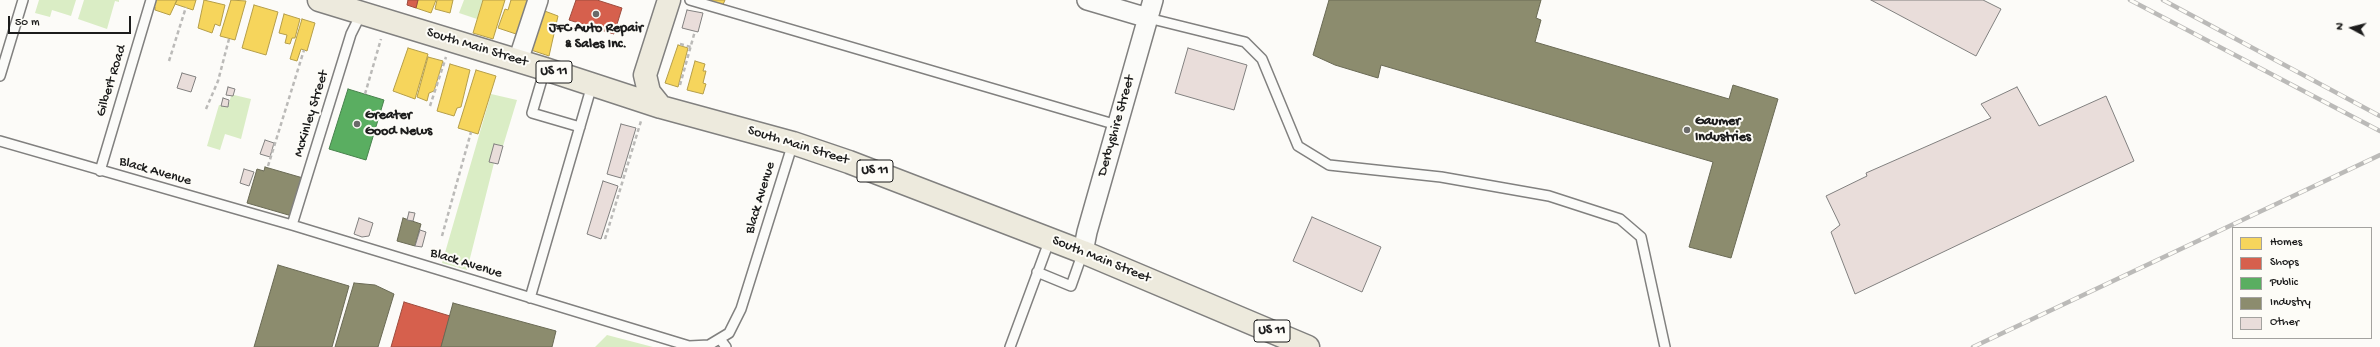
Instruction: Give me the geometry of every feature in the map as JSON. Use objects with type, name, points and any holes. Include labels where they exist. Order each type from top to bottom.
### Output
[{"type":"main road","name":"South Main Street","points":[[319,0],[545,69],[619,94],[652,112],[793,143],[893,177],[1050,238],[1308,347]]},
{"type":"main road","points":[[619,94],[633,88],[645,74],[669,0]]},
{"type":"main road","points":[[645,74],[652,112]]},
{"type":"street","points":[[518,61],[538,0]]},
{"type":"street","points":[[1087,0],[1148,18]]},
{"type":"street","name":"Derbyshire Street","points":[[1083,252],[1117,125],[1153,0]]},
{"type":"lane","points":[[0,76],[23,0]]},
{"type":"lane","name":"Gilbert Road","points":[[100,171],[151,0]]},
{"type":"lane","points":[[690,0],[1117,125]]},
{"type":"lane","name":"McKinley Street","points":[[292,225],[351,34],[362,12]]},
{"type":"lane","points":[[1148,18],[1245,42],[1262,59],[1298,146],[1330,165],[1441,177],[1549,196],[1620,219],[1641,237],[1665,347]]},
{"type":"lane","points":[[545,69],[532,113],[580,127]]},
{"type":"lane","points":[[530,298],[592,85]]},
{"type":"lane","name":"Black Avenue","points":[[0,141],[292,225],[689,346],[709,345],[729,333],[741,309],[793,143]]},
{"type":"lane","points":[[1010,347],[1050,238]]},
{"type":"lane","points":[[1037,272],[1071,286],[1083,252]]},
{"type":"lane","points":[[720,339],[726,347]]},
{"type":"path","points":[[169,61],[186,8]]},
{"type":"path","points":[[680,85],[695,31]]},
{"type":"path","points":[[365,94],[382,37]]},
{"type":"path","points":[[206,109],[218,81],[229,39]]},
{"type":"path","points":[[680,44],[691,47]]},
{"type":"path","points":[[268,166],[304,50]]},
{"type":"path","points":[[430,106],[446,57]]},
{"type":"path","points":[[606,239],[652,112]]},
{"type":"path","points":[[442,236],[471,132]]},
{"type":"green space","points":[[39,0],[76,0],[71,16],[52,10],[50,17],[35,13]]},
{"type":"green space","points":[[84,0],[119,0],[119,2],[115,1],[107,29],[78,19]]},
{"type":"green space","points":[[464,0],[483,0],[477,19],[459,13]]},
{"type":"green space","points":[[491,94],[517,100],[503,146],[494,144],[490,162],[494,163],[467,270],[442,263]]},
{"type":"green space","points":[[234,95],[251,99],[241,139],[225,134],[220,150],[207,146],[219,105],[228,107],[231,96]]},
{"type":"green space","points":[[607,335],[653,347],[595,347]]},
{"type":"building: Homes","points":[[154,0],[177,0],[170,15],[155,10],[155,7],[153,6]]},
{"type":"building: Homes","points":[[177,0],[196,0],[193,10],[175,4]]},
{"type":"building: Homes","points":[[204,0],[225,5],[220,26],[215,24],[212,33],[198,28]]},
{"type":"building: Homes","points":[[231,0],[246,1],[235,40],[220,36]]},
{"type":"building: Homes","points":[[418,0],[436,0],[431,13],[416,8]]},
{"type":"building: Homes","points":[[437,0],[453,0],[450,13],[435,9]]},
{"type":"building: Homes","points":[[483,0],[505,0],[493,39],[473,33]]},
{"type":"building: Homes","points":[[511,0],[535,0],[522,36],[498,28],[505,9],[508,10]]},
{"type":"building: Homes","points":[[697,0],[725,0],[722,7]]},
{"type":"building: Homes","points":[[254,5],[278,12],[266,55],[242,48]]},
{"type":"building: Homes","points":[[542,10],[558,16],[549,56],[528,49]]},
{"type":"building: Homes","points":[[284,14],[300,19],[295,38],[292,38],[290,44],[285,43],[287,35],[279,33]]},
{"type":"building: Homes","points":[[302,19],[315,23],[307,51],[301,49],[297,61],[290,59]]},
{"type":"building: Homes","points":[[678,45],[688,48],[678,87],[665,83]]},
{"type":"building: Homes","points":[[408,48],[428,54],[415,99],[393,91]]},
{"type":"building: Homes","points":[[428,57],[443,61],[434,91],[429,93],[427,101],[417,97]]},
{"type":"building: Homes","points":[[695,61],[705,64],[703,71],[706,71],[703,83],[706,84],[703,94],[687,90]]},
{"type":"building: Homes","points":[[450,64],[470,70],[461,107],[457,108],[454,116],[437,111]]},
{"type":"building: Homes","points":[[476,70],[496,76],[478,134],[458,128]]},
{"type":"building: Shops","points":[[408,0],[418,0],[416,8],[407,5]]},
{"type":"building: Shops","name":"JFC Auto Repair & Sales Inc.","points":[[576,0],[597,0],[622,8],[614,34],[569,20]]},
{"type":"building: Shops","points":[[404,302],[450,316],[441,347],[391,347]]},
{"type":"building: Public","name":"Greater Good News","points":[[348,89],[384,100],[366,160],[329,149]]},
{"type":"building: Industry","name":"Gaumer Industries","points":[[1329,0],[1541,0],[1536,18],[1541,20],[1535,42],[1729,99],[1733,85],[1778,99],[1731,258],[1689,247],[1713,162],[1381,65],[1378,78],[1335,65],[1313,55]]},
{"type":"building: Industry","points":[[265,167],[303,178],[292,216],[247,203],[257,169],[264,171]]},
{"type":"building: Industry","points":[[403,218],[421,224],[415,246],[397,241]]},
{"type":"building: Industry","points":[[278,265],[349,286],[332,347],[254,347]]},
{"type":"building: Industry","points":[[354,283],[375,285],[394,294],[378,347],[335,347]]},
{"type":"building: Industry","points":[[453,303],[556,331],[552,347],[441,347]]},
{"type":"building: Other","points":[[1871,0],[1983,0],[2001,9],[1976,56]]},
{"type":"building: Other","points":[[687,10],[703,13],[698,32],[682,28]]},
{"type":"building: Other","points":[[1188,48],[1247,65],[1234,110],[1175,93]]},
{"type":"building: Other","points":[[182,73],[196,77],[191,92],[177,88]]},
{"type":"building: Other","points":[[228,87],[235,89],[233,96],[226,95]]},
{"type":"building: Other","points":[[2017,87],[2039,126],[2106,96],[2134,161],[1855,294],[1831,232],[1840,225],[1826,196],[1867,176],[1866,173],[1991,118],[1981,104]]},
{"type":"building: Other","points":[[223,98],[229,100],[228,107],[221,106]]},
{"type":"building: Other","points":[[621,124],[636,128],[621,178],[607,174]]},
{"type":"building: Other","points":[[265,140],[274,143],[270,157],[260,154]]},
{"type":"building: Other","points":[[494,144],[503,146],[498,164],[489,162]]},
{"type":"building: Other","points":[[244,169],[254,172],[249,186],[240,183]]},
{"type":"building: Other","points":[[603,181],[618,186],[601,239],[587,234]]},
{"type":"building: Other","points":[[409,212],[415,213],[413,221],[407,220]]},
{"type":"building: Other","points":[[1312,217],[1381,247],[1362,292],[1293,261]]},
{"type":"building: Other","points":[[359,218],[373,223],[369,236],[362,237],[354,234]]},
{"type":"building: Other","points":[[420,230],[426,232],[422,247],[415,246]]},
{"type":"railway","points":[[2130,0],[2380,131]]},
{"type":"railway","points":[[2163,0],[2380,116]]},
{"type":"railway","points":[[1973,347],[2380,155]]},
{"type":"place","name":"JFC Auto Repair & Sales Inc.","points":[[596,14]]},
{"type":"place","name":"Greater Good News","points":[[357,124]]},
{"type":"place","name":"Gaumer Industries","points":[[1687,130]]}]
